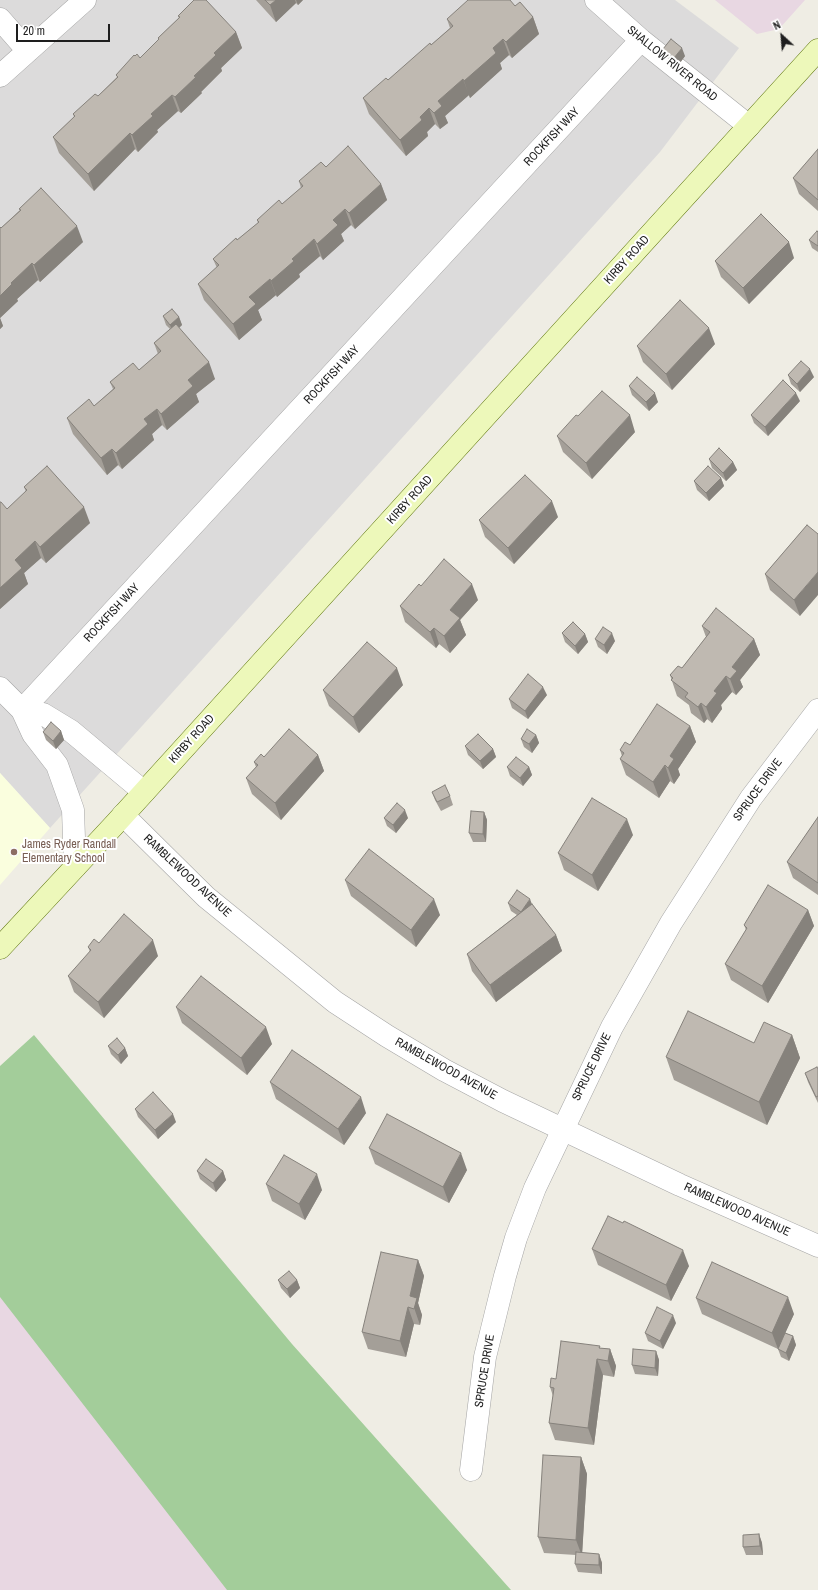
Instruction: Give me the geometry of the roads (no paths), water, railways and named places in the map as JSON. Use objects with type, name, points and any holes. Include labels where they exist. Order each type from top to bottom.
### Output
[{"type":"main road","name":"KIRBY ROAD","points":[[0,948],[144,792],[818,50]]},
{"type":"street","points":[[0,76],[85,0]]},
{"type":"street","name":"SHALLOW RIVER ROAD","points":[[596,0],[642,40],[748,126]]},
{"type":"street","points":[[0,19],[28,51]]},
{"type":"street","name":"ROCKFISH WAY","points":[[22,710],[642,40]]},
{"type":"street","points":[[0,688],[22,710],[33,734],[56,765],[73,810],[75,867]]},
{"type":"street","points":[[22,710],[43,714],[71,731],[144,792]]},
{"type":"street","name":"SPRUCE DRIVE","points":[[471,1470],[485,1357],[516,1238],[535,1188],[562,1129],[612,1028],[671,923],[751,798],[818,710]]},
{"type":"street","name":"RAMBLEWOOD AVENUE","points":[[123,815],[206,897],[335,1002],[387,1036],[444,1070],[503,1101],[680,1185],[818,1246]]},
{"type":"place","name":"James Ryder Randall Elementary School","points":[[14,852]]}]
